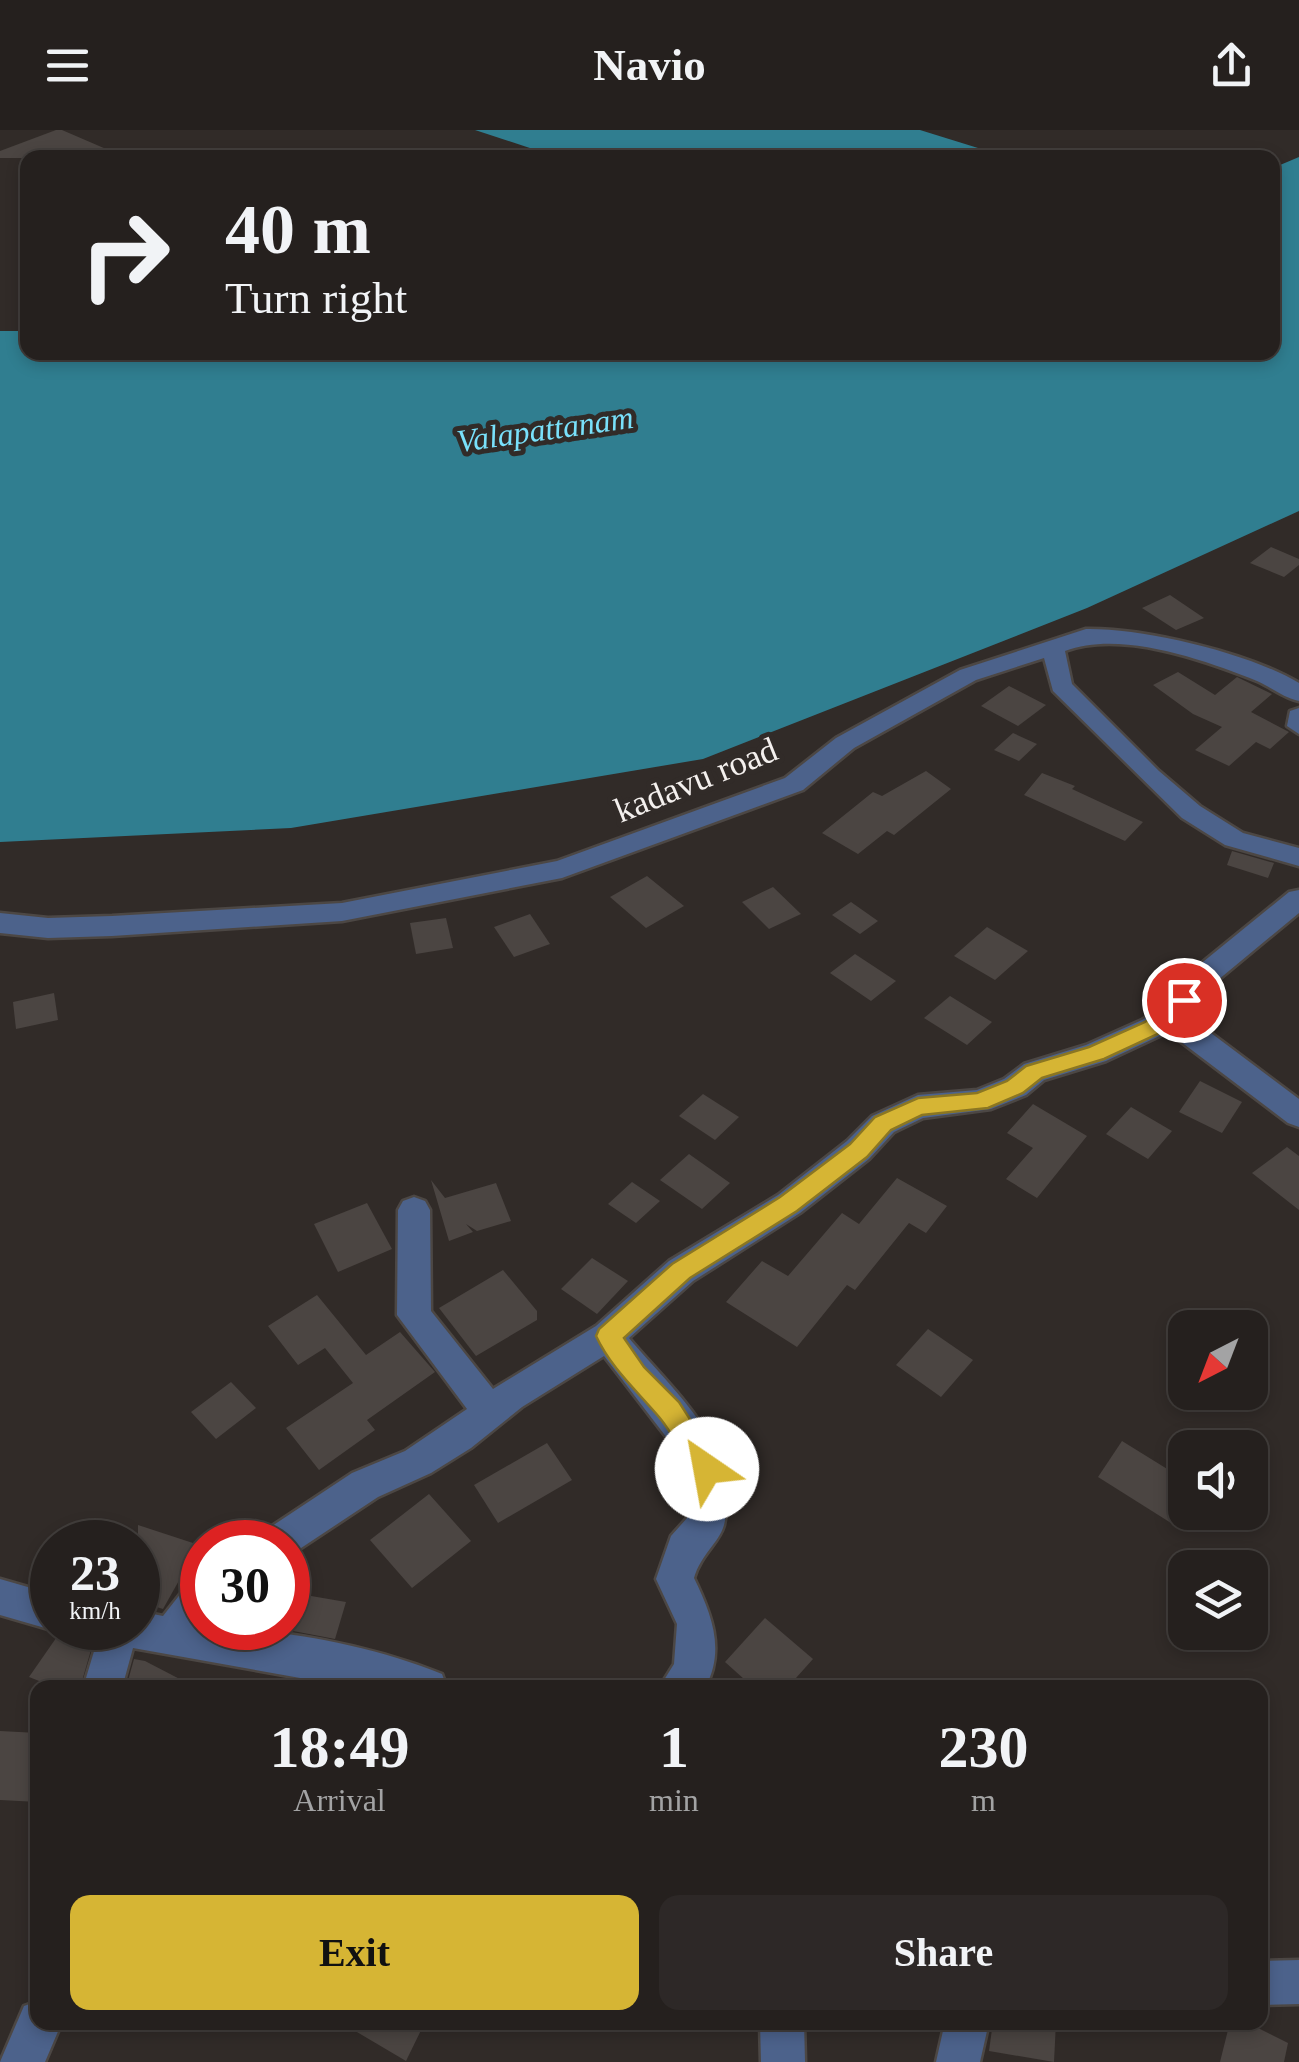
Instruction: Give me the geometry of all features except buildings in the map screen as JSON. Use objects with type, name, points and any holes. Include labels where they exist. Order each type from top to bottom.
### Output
[{"type":"street","name":"kadavu road","points":[[0,922],[48,928],[342,912],[562,870],[794,784],[845,743],[968,675],[1091,636],[1190,652],[1264,676],[1299,694]]},
{"type":"street","points":[[1053,647],[1061,686],[1177,800],[1234,839],[1299,857]]},
{"type":"street","points":[[1299,716],[1299,726]]},
{"type":"street","points":[[310,1521],[365,1485],[446,1446],[564,1360],[608,1336],[681,1271],[788,1204],[858,1150],[883,1124],[918,1107],[980,1102],[1015,1087],[1034,1072],[1096,1053],[1169,1018],[1208,973],[1299,898]]},
{"type":"street","points":[[1169,1018],[1299,1115]]},
{"type":"street","points":[[414,1210],[414,1315],[490,1412]]},
{"type":"street","points":[[608,1336],[635,1375],[670,1411],[707,1469],[706,1524],[684,1548],[675,1580],[696,1624],[693,1672],[686,1680]]},
{"type":"street","points":[[0,1597],[30,1606]]},
{"type":"street","points":[[170,1635],[180,1623]]},
{"type":"street","points":[[160,1634],[344,1665],[399,1680]]},
{"type":"street","points":[[105,1680],[115,1650]]},
{"type":"street","points":[[1268,1983],[1299,1982]]},
{"type":"street","points":[[22,2062],[36,2030]]},
{"type":"street","points":[[779,2030],[783,2062]]},
{"type":"street","points":[[958,2062],[965,2030]]},
{"type":"water","points":[[475,130],[920,130],[984,150],[536,150]]},
{"type":"water","name":"Valapattanam","points":[[1299,157],[1299,511],[1087,608],[703,759],[291,828],[0,842],[0,331],[20,331],[20,360],[1280,360],[1280,165]]},
{"type":"route","points":[[707,1469],[670,1411],[635,1375],[608,1336],[681,1271],[788,1204],[858,1150],[883,1124],[918,1107],[980,1102],[1015,1087],[1034,1072],[1096,1053],[1152,1028],[1169,1018],[1184,1000]]}]
